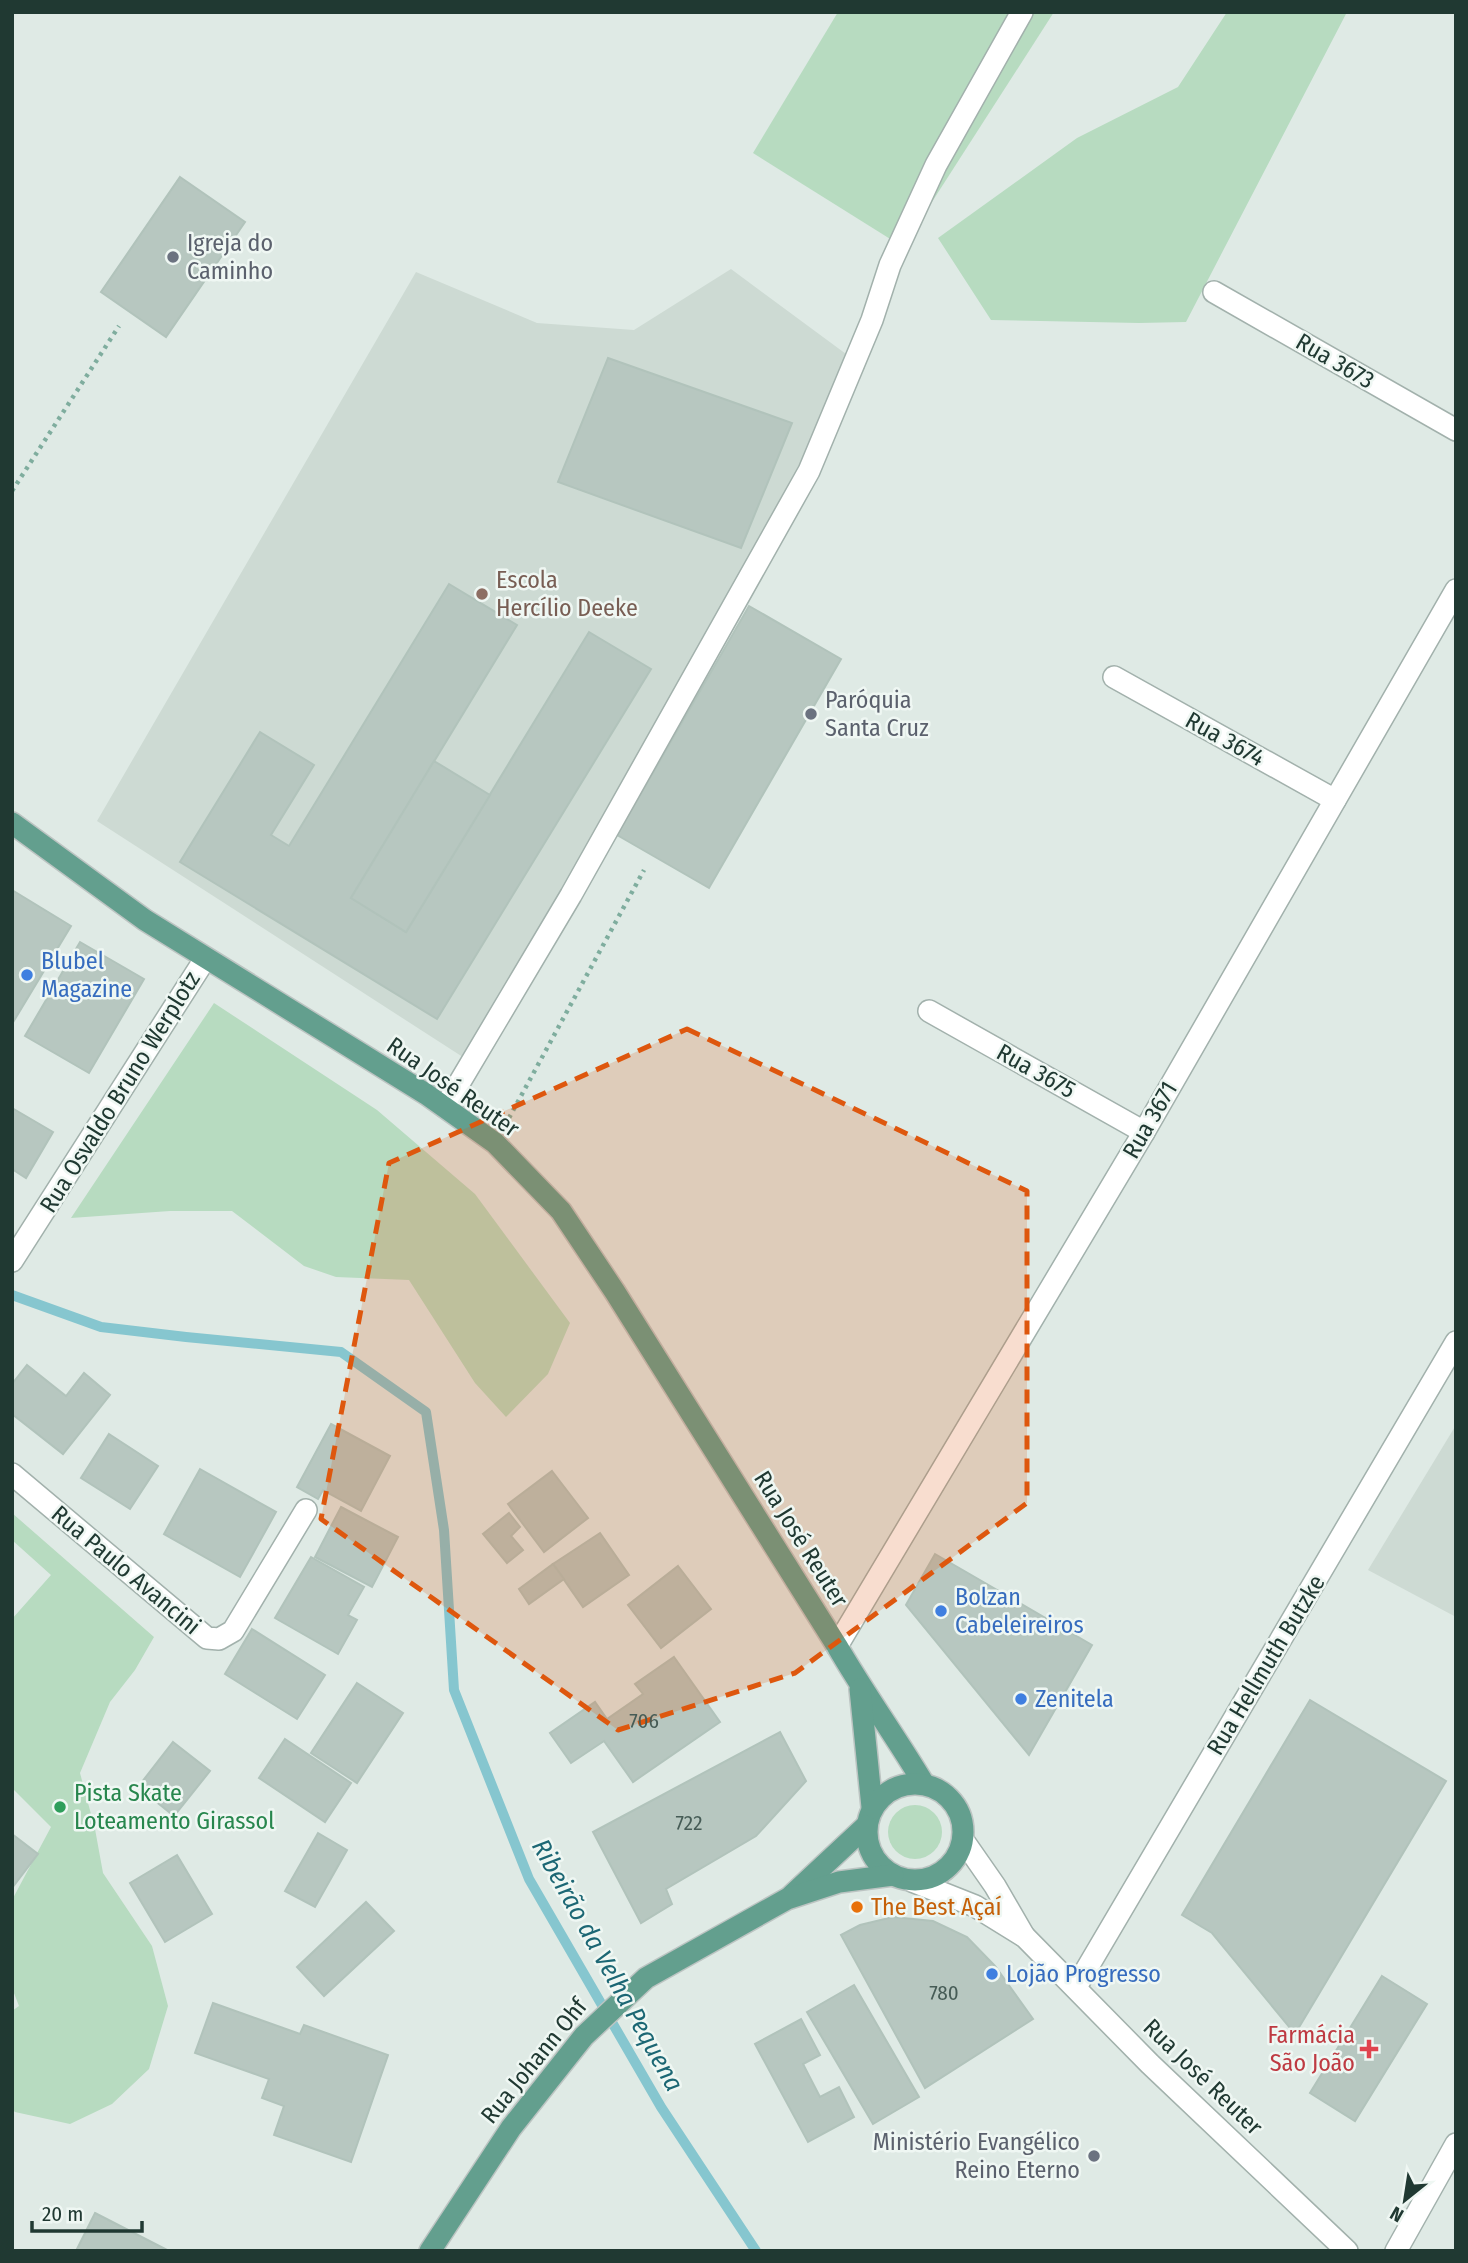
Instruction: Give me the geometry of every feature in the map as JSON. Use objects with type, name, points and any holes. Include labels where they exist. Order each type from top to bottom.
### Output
[{"type":"main road","name":"Rua José Reuter","points":[[12,823],[145,920],[445,1107],[495,1143],[561,1211],[623,1304],[860,1687],[893,1732],[924,1784]]},
{"type":"main road","name":"Rua José Reuter","points":[[860,1687],[869,1817]]},
{"type":"main road","points":[[904,1784],[924,1784],[943,1792],[957,1806],[963,1823],[963,1840],[958,1856],[946,1869],[932,1878],[902,1878],[877,1863],[868,1845],[869,1817],[886,1792],[904,1784]]},
{"type":"main road","name":"Rua Johann Ohf","points":[[787,1899],[869,1817]]},
{"type":"main road","name":"Rua Johann Ohf","points":[[430,2251],[511,2128],[584,2036],[646,1978],[787,1899],[839,1882],[902,1878]]},
{"type":"street","points":[[445,1107],[571,895],[809,471],[872,320],[890,265],[936,165],[1021,12]]},
{"type":"street","name":"Rua 3673","points":[[1214,292],[1456,429]]},
{"type":"street","name":"Rua 3671","points":[[837,1646],[1144,1132],[1456,590]]},
{"type":"street","name":"Rua 3674","points":[[1114,677],[1335,800]]},
{"type":"street","name":"Rua Osvaldo Bruno Werplotz","points":[[12,1261],[205,959]]},
{"type":"street","name":"Rua 3675","points":[[929,1011],[1144,1132]]},
{"type":"street","name":"Rua Hellmuth Butzke","points":[[1076,1987],[1456,1342]]},
{"type":"street","name":"Rua Paulo Avancini","points":[[12,1474],[207,1638],[219,1639],[233,1631],[306,1510]]},
{"type":"street","name":"Rua José Reuter","points":[[963,1840],[995,1886],[1025,1937]]},
{"type":"street","name":"Rua José Reuter","points":[[902,1878],[975,1906],[1025,1937],[1150,2064],[1348,2251]]},
{"type":"street","points":[[1396,2251],[1456,2144]]},
{"type":"path","points":[[12,491],[119,326]]},
{"type":"path","points":[[495,1143],[644,870]]},
{"type":"highlighted area","points":[[687,1029],[1027,1191],[1027,1503],[795,1673],[618,1730],[321,1519],[389,1163]]},
{"type":"shaded area","name":"Escola Hercílio Deeke","points":[[731,269],[865,368],[469,1061],[97,821],[416,272],[537,323],[634,330]]},
{"type":"shaded area","points":[[1456,1425],[1456,1617],[1368,1570]]},
{"type":"green space","points":[[838,12],[1054,12],[903,247],[753,153]]},
{"type":"green space","points":[[1227,12],[1347,12],[1186,322],[991,320],[938,238],[1077,138],[1178,87]]},
{"type":"green space","points":[[214,1003],[377,1110],[475,1194],[570,1323],[548,1374],[506,1417],[475,1383],[409,1280],[336,1277],[304,1266],[232,1211],[170,1211],[71,1218]]},
{"type":"green space","name":"Pista Skate Loteamento Girassol","points":[[12,1513],[154,1637],[135,1670],[110,1702],[80,1773],[103,1873],[152,1946],[168,2006],[149,2069],[112,2104],[70,2124],[15,2112],[12,2109],[12,2011],[19,2006],[12,1988],[12,1900],[51,1827],[12,1788],[12,1619],[51,1575],[12,1540]]},
{"type":"green space","points":[[915,1805],[934,1813],[942,1832],[934,1851],[915,1859],[896,1851],[888,1832],[896,1813]]},
{"type":"building","name":"Igreja do Caminho","points":[[180,177],[245,222],[166,337],[101,292]]},
{"type":"building","points":[[608,358],[792,423],[741,548],[558,482]]},
{"type":"building","points":[[449,584],[517,625],[351,898],[406,932],[589,632],[651,669],[437,1019],[180,862],[260,732],[314,765],[271,835],[289,846]]},
{"type":"building","points":[[749,606],[841,659],[709,888],[617,835]]},
{"type":"building","points":[[434,761],[490,795],[406,932],[351,898]]},
{"type":"building","name":"Blubel Magazine","points":[[12,890],[71,926],[12,1024]]},
{"type":"building","points":[[80,942],[144,979],[89,1073],[25,1036]]},
{"type":"building","points":[[12,1108],[53,1132],[26,1178],[12,1169]]},
{"type":"building","points":[[27,1365],[66,1396],[84,1373],[110,1395],[63,1454],[12,1414],[12,1384]]},
{"type":"building","points":[[331,1424],[390,1456],[361,1511],[323,1490],[318,1499],[297,1487]]},
{"type":"building","points":[[109,1434],[158,1466],[130,1509],[81,1478]]},
{"type":"building","points":[[200,1469],[276,1512],[240,1577],[164,1534]]},
{"type":"building","points":[[552,1471],[588,1518],[544,1552],[508,1504]]},
{"type":"building","points":[[341,1507],[398,1537],[372,1587],[315,1557]]},
{"type":"building","points":[[509,1513],[520,1527],[511,1536],[523,1550],[507,1563],[483,1534]]},
{"type":"building","points":[[600,1533],[629,1575],[583,1607],[553,1564]]},
{"type":"building","points":[[935,1554],[1092,1645],[1029,1755],[906,1605]]},
{"type":"building","points":[[311,1557],[364,1587],[348,1615],[357,1620],[338,1654],[275,1618]]},
{"type":"building","points":[[553,1564],[564,1579],[529,1604],[519,1589]]},
{"type":"building","points":[[678,1566],[711,1609],[661,1648],[628,1605]]},
{"type":"building","points":[[252,1629],[325,1675],[297,1719],[225,1674]]},
{"type":"building","points":[[674,1657],[720,1722],[633,1782],[604,1741],[571,1763],[550,1733],[595,1702],[607,1719],[643,1694],[635,1684]]},
{"type":"building","points":[[357,1683],[403,1713],[357,1783],[311,1753]]},
{"type":"building","points":[[1310,1700],[1446,1781],[1295,2034],[1212,1933],[1182,1915]]},
{"type":"building","points":[[780,1732],[806,1781],[756,1836],[666,1889],[672,1904],[641,1923],[593,1832]]},
{"type":"building","points":[[285,1739],[351,1783],[325,1822],[259,1778]]},
{"type":"building","points":[[173,1742],[210,1771],[174,1816],[138,1787]]},
{"type":"building","points":[[318,1833],[347,1850],[315,1907],[285,1891]]},
{"type":"building","points":[[12,1834],[38,1854],[12,1888]]},
{"type":"building","points":[[177,1855],[212,1914],[165,1942],[130,1883]]},
{"type":"building","points":[[366,1902],[394,1931],[324,1996],[297,1967]]},
{"type":"building","points":[[893,1917],[933,1921],[967,1937],[995,1966],[1033,2019],[925,2088],[841,1935],[860,1925]]},
{"type":"building","name":"Farmácia São João","points":[[1382,1976],[1427,2004],[1355,2121],[1310,2093]]},
{"type":"building","points":[[854,1985],[919,2097],[873,2124],[807,2012]]},
{"type":"building","points":[[213,2003],[300,2034],[304,2025],[388,2055],[351,2162],[274,2135],[284,2106],[262,2098],[269,2079],[195,2053]]},
{"type":"building","points":[[801,2019],[820,2055],[803,2064],[820,2097],[839,2087],[854,2117],[808,2142],[755,2044]]},
{"type":"building","points":[[95,2213],[169,2251],[76,2251]]},
{"type":"waterway","name":"Ribeirão da Velha Pequena","points":[[12,1295],[101,1327],[341,1352],[426,1412],[444,1530],[454,1690],[529,1879],[661,2107],[756,2251]]},
{"type":"place","name":"Igreja do Caminho","points":[[173,257]]},
{"type":"place","name":"Escola Hercílio Deeke","points":[[482,594]]},
{"type":"place","name":"Paróquia Santa Cruz","points":[[811,714]]},
{"type":"place","name":"Blubel Magazine","points":[[27,975]]},
{"type":"place","name":"Bolzan Cabeleireiros","points":[[941,1611]]},
{"type":"place","name":"Zenitela","points":[[1021,1699]]},
{"type":"place","name":"Pista Skate Loteamento Girassol","points":[[60,1807]]},
{"type":"place","name":"The Best Açaí","points":[[857,1907]]},
{"type":"place","name":"Lojão Progresso","points":[[992,1974]]},
{"type":"place","name":"Farmácia São João","points":[[1369,2049]]},
{"type":"place","name":"Ministério Evangélico Reino Eterno","points":[[1094,2156]]}]
